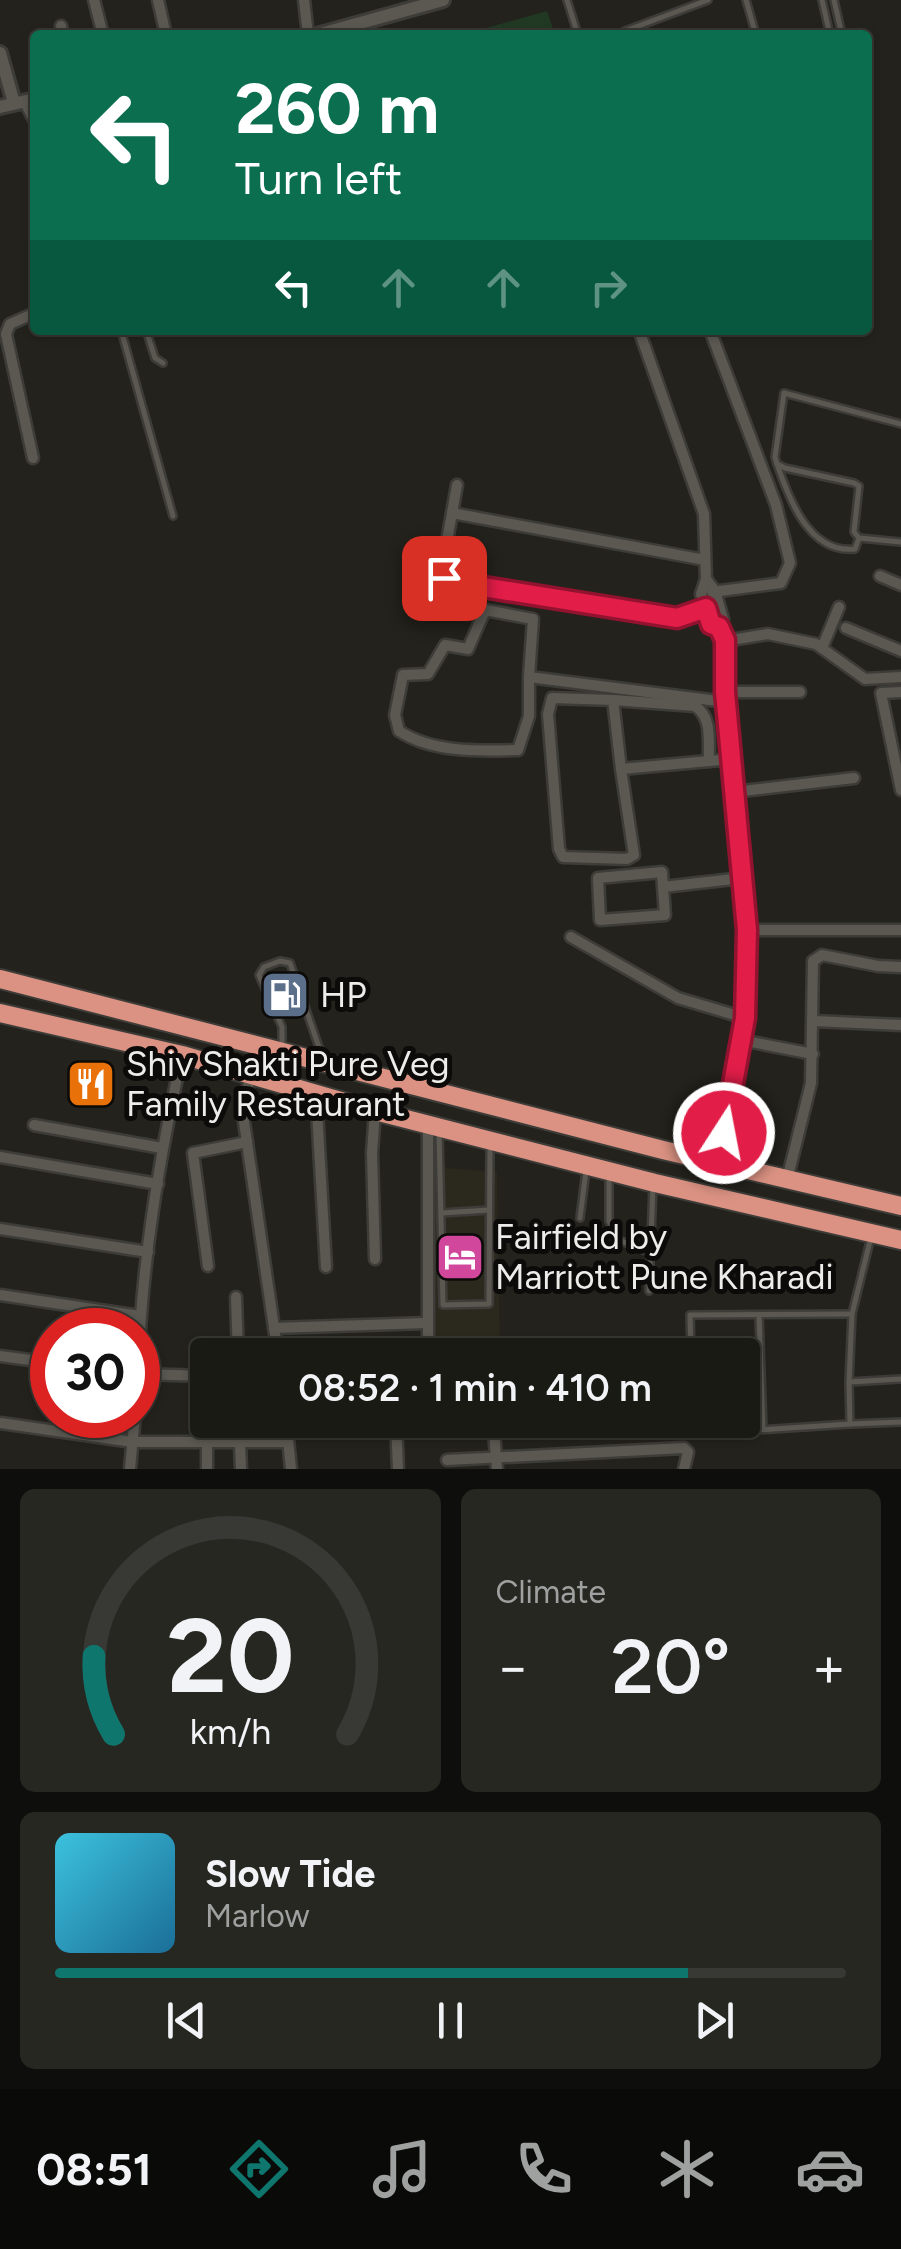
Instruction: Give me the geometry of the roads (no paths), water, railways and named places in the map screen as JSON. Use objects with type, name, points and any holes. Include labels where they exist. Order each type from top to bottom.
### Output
[{"type":"highway","points":[[0,979],[718,1164],[901,1206]]},
{"type":"highway","points":[[0,1014],[182,1056],[374,1111],[653,1182],[901,1240]]},
{"type":"street","points":[[94,0],[102,30]]},
{"type":"street","points":[[158,0],[165,30]]},
{"type":"street","points":[[304,0],[307,30]]},
{"type":"street","points":[[386,0],[387,15]]},
{"type":"street","points":[[334,30],[443,0]]},
{"type":"street","points":[[0,52],[18,102]]},
{"type":"street","points":[[30,314],[10,324],[6,334],[34,458]]},
{"type":"street","points":[[641,335],[704,514],[706,578],[701,594],[711,624],[719,627],[725,640],[726,697],[747,930],[745,1018],[718,1164]]},
{"type":"street","points":[[701,594],[782,583],[790,563],[776,505],[712,335]]},
{"type":"street","points":[[457,485],[442,570],[444,578],[452,582],[677,618],[706,608]]},
{"type":"street","points":[[452,513],[705,560]]},
{"type":"street","points":[[880,576],[901,585]]},
{"type":"street","points":[[706,578],[715,591],[723,619],[719,627]]},
{"type":"street","points":[[822,648],[839,607]]},
{"type":"street","points":[[485,610],[534,619],[530,677],[528,716],[518,750],[418,744],[399,731],[395,715],[403,675],[428,674],[444,645],[468,649],[485,610]]},
{"type":"street","points":[[846,628],[901,652]]},
{"type":"street","points":[[725,640],[768,634],[816,644],[865,679],[901,677]]},
{"type":"street","points":[[530,677],[726,697],[800,692]]},
{"type":"street","points":[[901,692],[882,693],[901,790]]},
{"type":"street","points":[[613,700],[634,855],[627,859],[563,857],[559,849],[549,704],[552,698],[560,697],[613,700],[695,706],[707,716],[709,761]]},
{"type":"street","points":[[620,769],[731,759]]},
{"type":"street","points":[[734,792],[854,778]]},
{"type":"street","points":[[662,872],[663,886],[664,916],[600,920],[598,878],[662,872]]},
{"type":"street","points":[[663,886],[742,878]]},
{"type":"street","points":[[747,930],[901,930]]},
{"type":"street","points":[[571,937],[678,998],[745,1018]]},
{"type":"street","points":[[787,1180],[812,1083],[812,966],[822,956],[901,968]]},
{"type":"street","points":[[814,1022],[901,1025]]},
{"type":"street","points":[[741,1040],[812,1054]]},
{"type":"street","points":[[141,1308],[162,1148],[182,1056]]},
{"type":"street","points":[[250,1076],[243,1115],[275,1338]]},
{"type":"street","points":[[316,1094],[326,1267]]},
{"type":"street","points":[[374,1111],[376,1259]]},
{"type":"street","points":[[34,1125],[162,1148]]},
{"type":"street","points":[[427,1338],[434,1125]]},
{"type":"street","points":[[208,1266],[193,1153],[247,1142]]},
{"type":"street","points":[[0,1157],[158,1184]]},
{"type":"street","points":[[0,1229],[148,1252]]},
{"type":"street","points":[[0,1295],[87,1308]]},
{"type":"street","points":[[236,1297],[237,1338]]},
{"type":"street","points":[[274,1328],[427,1324]]},
{"type":"street","points":[[0,1356],[30,1359]]},
{"type":"street","points":[[160,1374],[190,1375]]},
{"type":"street","points":[[0,1422],[132,1442],[240,1444],[264,1438]]},
{"type":"street","points":[[130,1469],[132,1438]]},
{"type":"street","points":[[206,1438],[206,1469]]},
{"type":"street","points":[[288,1438],[291,1469]]},
{"type":"street","points":[[397,1438],[398,1469]]},
{"type":"street","points":[[496,1438],[497,1469]]},
{"type":"street","points":[[240,1444],[241,1469]]},
{"type":"street","points":[[447,1460],[684,1448],[688,1452],[684,1469]]},
{"type":"lane","points":[[567,0],[576,30]]},
{"type":"lane","points":[[628,30],[708,0]]},
{"type":"lane","points":[[746,0],[755,30]]},
{"type":"lane","points":[[822,0],[829,30]]},
{"type":"lane","points":[[834,0],[841,30]]},
{"type":"lane","points":[[123,335],[174,516]]},
{"type":"lane","points":[[147,335],[154,358],[163,363]]},
{"type":"lane","points":[[859,538],[855,549],[845,550],[823,540],[801,522],[774,457],[784,393],[901,424]]},
{"type":"lane","points":[[778,464],[859,486],[854,532],[859,538],[901,542]]},
{"type":"lane","points":[[274,1082],[282,1050],[282,1028],[259,976],[264,967],[280,961],[290,964],[324,1062]]},
{"type":"lane","points":[[434,1125],[444,1305],[489,1304],[490,1140]]},
{"type":"lane","points":[[580,1218],[586,1165]]},
{"type":"lane","points":[[608,1170],[610,1221],[619,1240],[650,1253]]},
{"type":"lane","points":[[649,1291],[653,1182]]},
{"type":"lane","points":[[441,1212],[490,1210]]},
{"type":"lane","points":[[850,1424],[852,1314],[872,1234]]},
{"type":"lane","points":[[691,1338],[690,1316],[852,1314]]},
{"type":"lane","points":[[760,1315],[762,1429],[901,1422]]},
{"type":"lane","points":[[849,1382],[901,1378]]},
{"type":"place","name":"HP","points":[[285,995]]},
{"type":"place","name":"Shiv Shakti Pure Veg Family Restaurant","points":[[91,1084]]},
{"type":"place","name":"Fairfield by Marriott Pune Kharadi","points":[[460,1257]]}]
